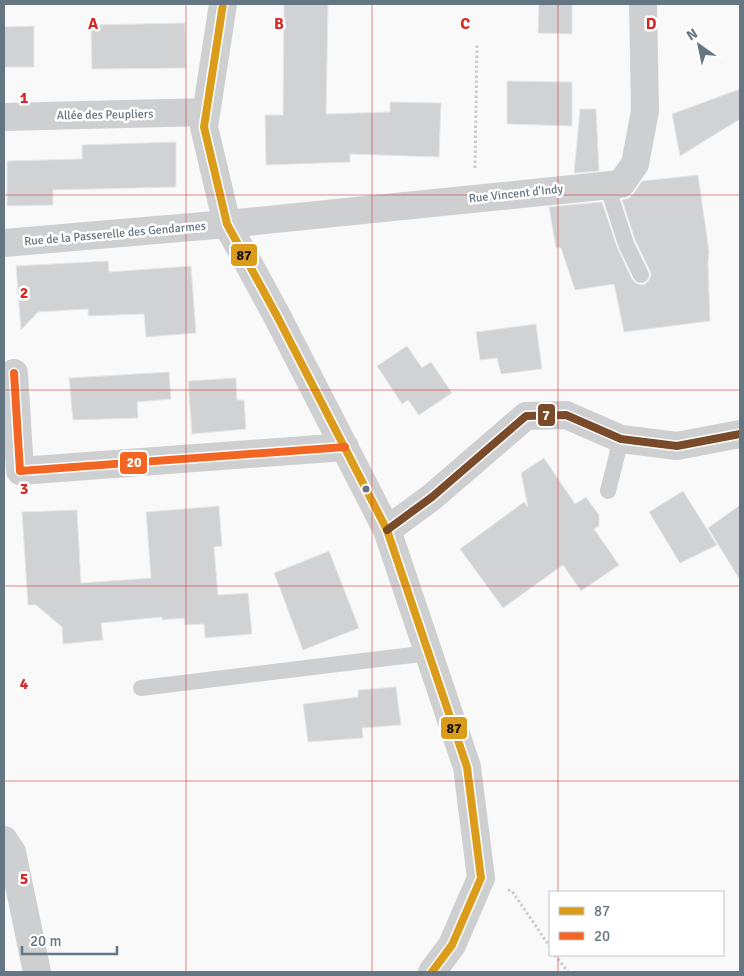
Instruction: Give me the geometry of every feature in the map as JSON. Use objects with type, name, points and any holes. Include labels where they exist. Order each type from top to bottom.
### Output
[{"type":"street","points":[[223,4],[204,127],[227,224],[277,316],[387,530],[467,767],[481,878],[452,944],[432,972]]},
{"type":"street","name":"Rue Vincent d'Indy","points":[[227,224],[621,184],[635,164],[645,111],[643,4]]},
{"type":"street","name":"Allée des Peupliers","points":[[4,117],[206,112]]},
{"type":"street","name":"Rue de la Passerelle des Gendarmes","points":[[4,243],[227,224]]},
{"type":"street","points":[[14,373],[20,471],[345,447]]},
{"type":"street","points":[[387,530],[432,498],[526,416],[566,415],[621,439],[678,446],[740,434]]},
{"type":"street","points":[[4,840],[12,852],[37,972]]},
{"type":"lane","points":[[607,185],[626,244],[641,275]]},
{"type":"lane","points":[[608,491],[621,439]]},
{"type":"lane","points":[[141,688],[429,653]]},
{"type":"path","points":[[475,198],[477,44]]},
{"type":"path","points":[[481,878],[512,892],[549,946]]},
{"type":"path","points":[[556,956],[568,972]]},
{"type":"building","points":[[284,4],[328,4],[326,114],[390,112],[390,102],[441,103],[439,157],[350,154],[350,162],[266,165],[265,115],[283,115]]},
{"type":"building","points":[[539,4],[572,4],[572,34],[538,33]]},
{"type":"building","points":[[185,23],[186,68],[92,69],[91,25]]},
{"type":"building","points":[[34,26],[34,67],[4,67],[4,27]]},
{"type":"building","points":[[507,81],[572,82],[572,126],[507,124]]},
{"type":"building","points":[[740,89],[740,119],[680,156],[672,114]]},
{"type":"building","points":[[580,109],[596,109],[599,171],[574,173]]},
{"type":"building","points":[[176,142],[176,187],[53,190],[53,205],[7,206],[7,161],[82,159],[82,145]]},
{"type":"building","points":[[698,175],[709,251],[710,321],[624,332],[614,284],[575,290],[561,248],[556,248],[549,207],[602,202],[617,247],[632,279],[641,285],[649,280],[651,275],[635,240],[622,200],[629,198],[642,181]]},
{"type":"building","points":[[108,261],[109,272],[191,266],[196,333],[146,337],[144,314],[88,316],[88,309],[38,312],[21,330],[16,266]]},
{"type":"building","points":[[536,324],[542,369],[501,374],[497,358],[480,360],[476,332]]},
{"type":"building","points":[[407,346],[422,368],[431,362],[452,393],[419,415],[408,400],[402,404],[377,366]]},
{"type":"building","points":[[169,372],[171,399],[137,402],[138,418],[73,420],[69,378]]},
{"type":"building","points":[[236,378],[237,400],[244,400],[246,429],[192,434],[188,381]]},
{"type":"building","points":[[544,458],[575,504],[586,497],[599,515],[599,526],[594,529],[619,565],[581,591],[563,565],[503,608],[460,549],[524,502],[528,507],[521,473]]},
{"type":"building","points":[[683,491],[717,545],[680,563],[649,512]]},
{"type":"building","points":[[740,505],[740,580],[708,528]]},
{"type":"building","points":[[219,506],[222,546],[214,547],[218,595],[248,593],[252,634],[205,638],[204,624],[185,625],[184,618],[162,620],[162,617],[101,623],[103,640],[63,644],[62,627],[36,605],[28,605],[22,512],[77,510],[81,583],[151,578],[146,512]]},
{"type":"building","points":[[329,551],[359,628],[303,650],[274,573]]},
{"type":"building","points":[[396,687],[401,725],[362,728],[363,738],[308,742],[303,704],[358,697],[358,690]]},
{"type":"transit line","name":"87","points":[[223,4],[204,127],[227,224],[277,316],[387,530],[467,767],[481,878],[452,945],[432,972]]},
{"type":"transit line","name":"20","points":[[14,373],[20,471],[345,447]]},
{"type":"transit line","name":"7","points":[[387,530],[432,497],[526,416],[566,415],[621,439],[677,446],[740,434]]}]
